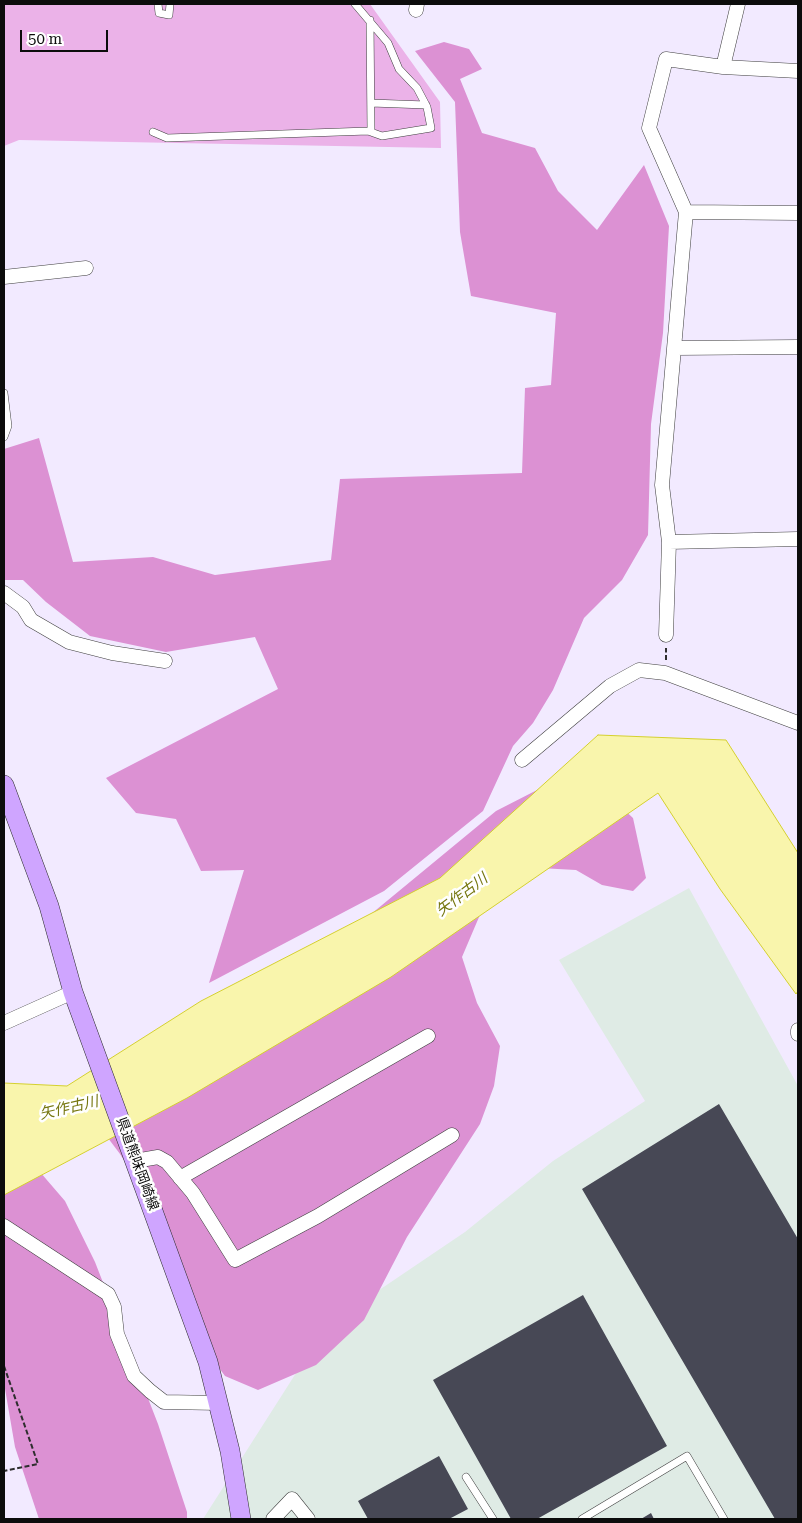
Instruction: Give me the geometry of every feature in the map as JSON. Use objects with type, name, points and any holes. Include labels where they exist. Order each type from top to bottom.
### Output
[{"type":"main road","name":"県道熊味岡崎線","points":[[4,785],[49,906],[73,992],[90,1032],[208,1362],[230,1451],[241,1519]]},
{"type":"street","points":[[723,67],[738,4]]},
{"type":"street","points":[[666,635],[669,542],[662,485],[686,212],[649,128],[666,59],[723,67],[798,70]]},
{"type":"street","points":[[686,212],[798,212]]},
{"type":"street","points":[[4,277],[86,268]]},
{"type":"street","points":[[675,348],[798,347]]},
{"type":"street","points":[[669,542],[798,539]]},
{"type":"street","points":[[4,593],[23,607],[31,620],[69,642],[112,653],[166,661]]},
{"type":"street","points":[[522,760],[610,686],[639,670],[665,673],[798,723]]},
{"type":"street","points":[[4,1023],[73,992]]},
{"type":"street","points":[[180,1178],[428,1036]]},
{"type":"street","points":[[136,1161],[158,1157],[167,1162],[193,1193],[235,1260],[318,1216],[452,1135]]},
{"type":"street","points":[[4,1226],[108,1294],[114,1307],[117,1334],[134,1376],[150,1391],[164,1402],[219,1403]]},
{"type":"street","points":[[274,1519],[292,1499],[308,1519]]},
{"type":"lane","points":[[158,4],[159,13],[169,14],[170,4]]},
{"type":"lane","points":[[153,132],[167,138],[371,132],[382,136],[431,128],[426,105],[417,88],[399,68],[388,43],[355,4]]},
{"type":"lane","points":[[370,20],[371,132]]},
{"type":"lane","points":[[371,103],[426,105]]},
{"type":"lane","points":[[4,393],[5,416],[8,426],[4,437]]},
{"type":"lane","points":[[582,1519],[687,1456],[724,1519]]},
{"type":"lane","points":[[466,1477],[493,1519]]},
{"type":"path","points":[[665,673],[666,635]]},
{"type":"path","points":[[4,1366],[38,1464],[4,1471]]},
{"type":"shaded area","points":[[4,4],[370,4],[440,102],[441,148],[19,140],[4,146]]},
{"type":"shaded area","points":[[444,42],[469,49],[482,69],[460,79],[482,133],[535,148],[558,191],[597,230],[644,165],[669,226],[663,333],[651,424],[648,535],[622,580],[584,618],[553,690],[533,723],[513,746],[483,811],[384,891],[209,983],[244,870],[201,871],[176,819],[136,813],[106,778],[278,689],[255,637],[166,652],[90,636],[46,602],[23,580],[4,580],[4,449],[39,438],[73,562],[153,557],[215,575],[331,560],[340,479],[522,473],[525,388],[551,385],[556,313],[471,296],[460,232],[455,102],[415,51]]},
{"type":"shaded area","points":[[539,789],[605,792],[633,818],[646,878],[633,891],[602,885],[576,870],[521,867],[485,903],[462,957],[477,1003],[500,1046],[494,1086],[480,1124],[407,1237],[364,1320],[316,1365],[258,1390],[225,1376],[203,1346],[156,1211],[120,1154],[96,1122],[319,957],[496,811]]},
{"type":"shaded area","points":[[689,888],[798,1086],[798,1519],[203,1519],[326,1326],[465,1232],[553,1161],[645,1101],[559,960]]},
{"type":"shaded area","points":[[4,1141],[34,1165],[65,1201],[95,1262],[158,1424],[187,1512],[187,1519],[39,1519],[15,1447],[4,1383]]},
{"type":"water","name":"矢作古川","points":[[598,735],[726,740],[798,853],[798,991],[796,994],[720,889],[658,793],[391,977],[187,1098],[4,1195],[4,1083],[67,1086],[201,1001],[440,878]]},
{"type":"building","points":[[719,1104],[798,1239],[798,1519],[775,1519],[582,1189]]},
{"type":"building","points":[[583,1295],[667,1446],[537,1519],[511,1519],[433,1380]]},
{"type":"building","points":[[439,1456],[468,1509],[449,1519],[368,1519],[358,1501]]},
{"type":"building","points":[[651,1513],[654,1519],[641,1519]]}]
